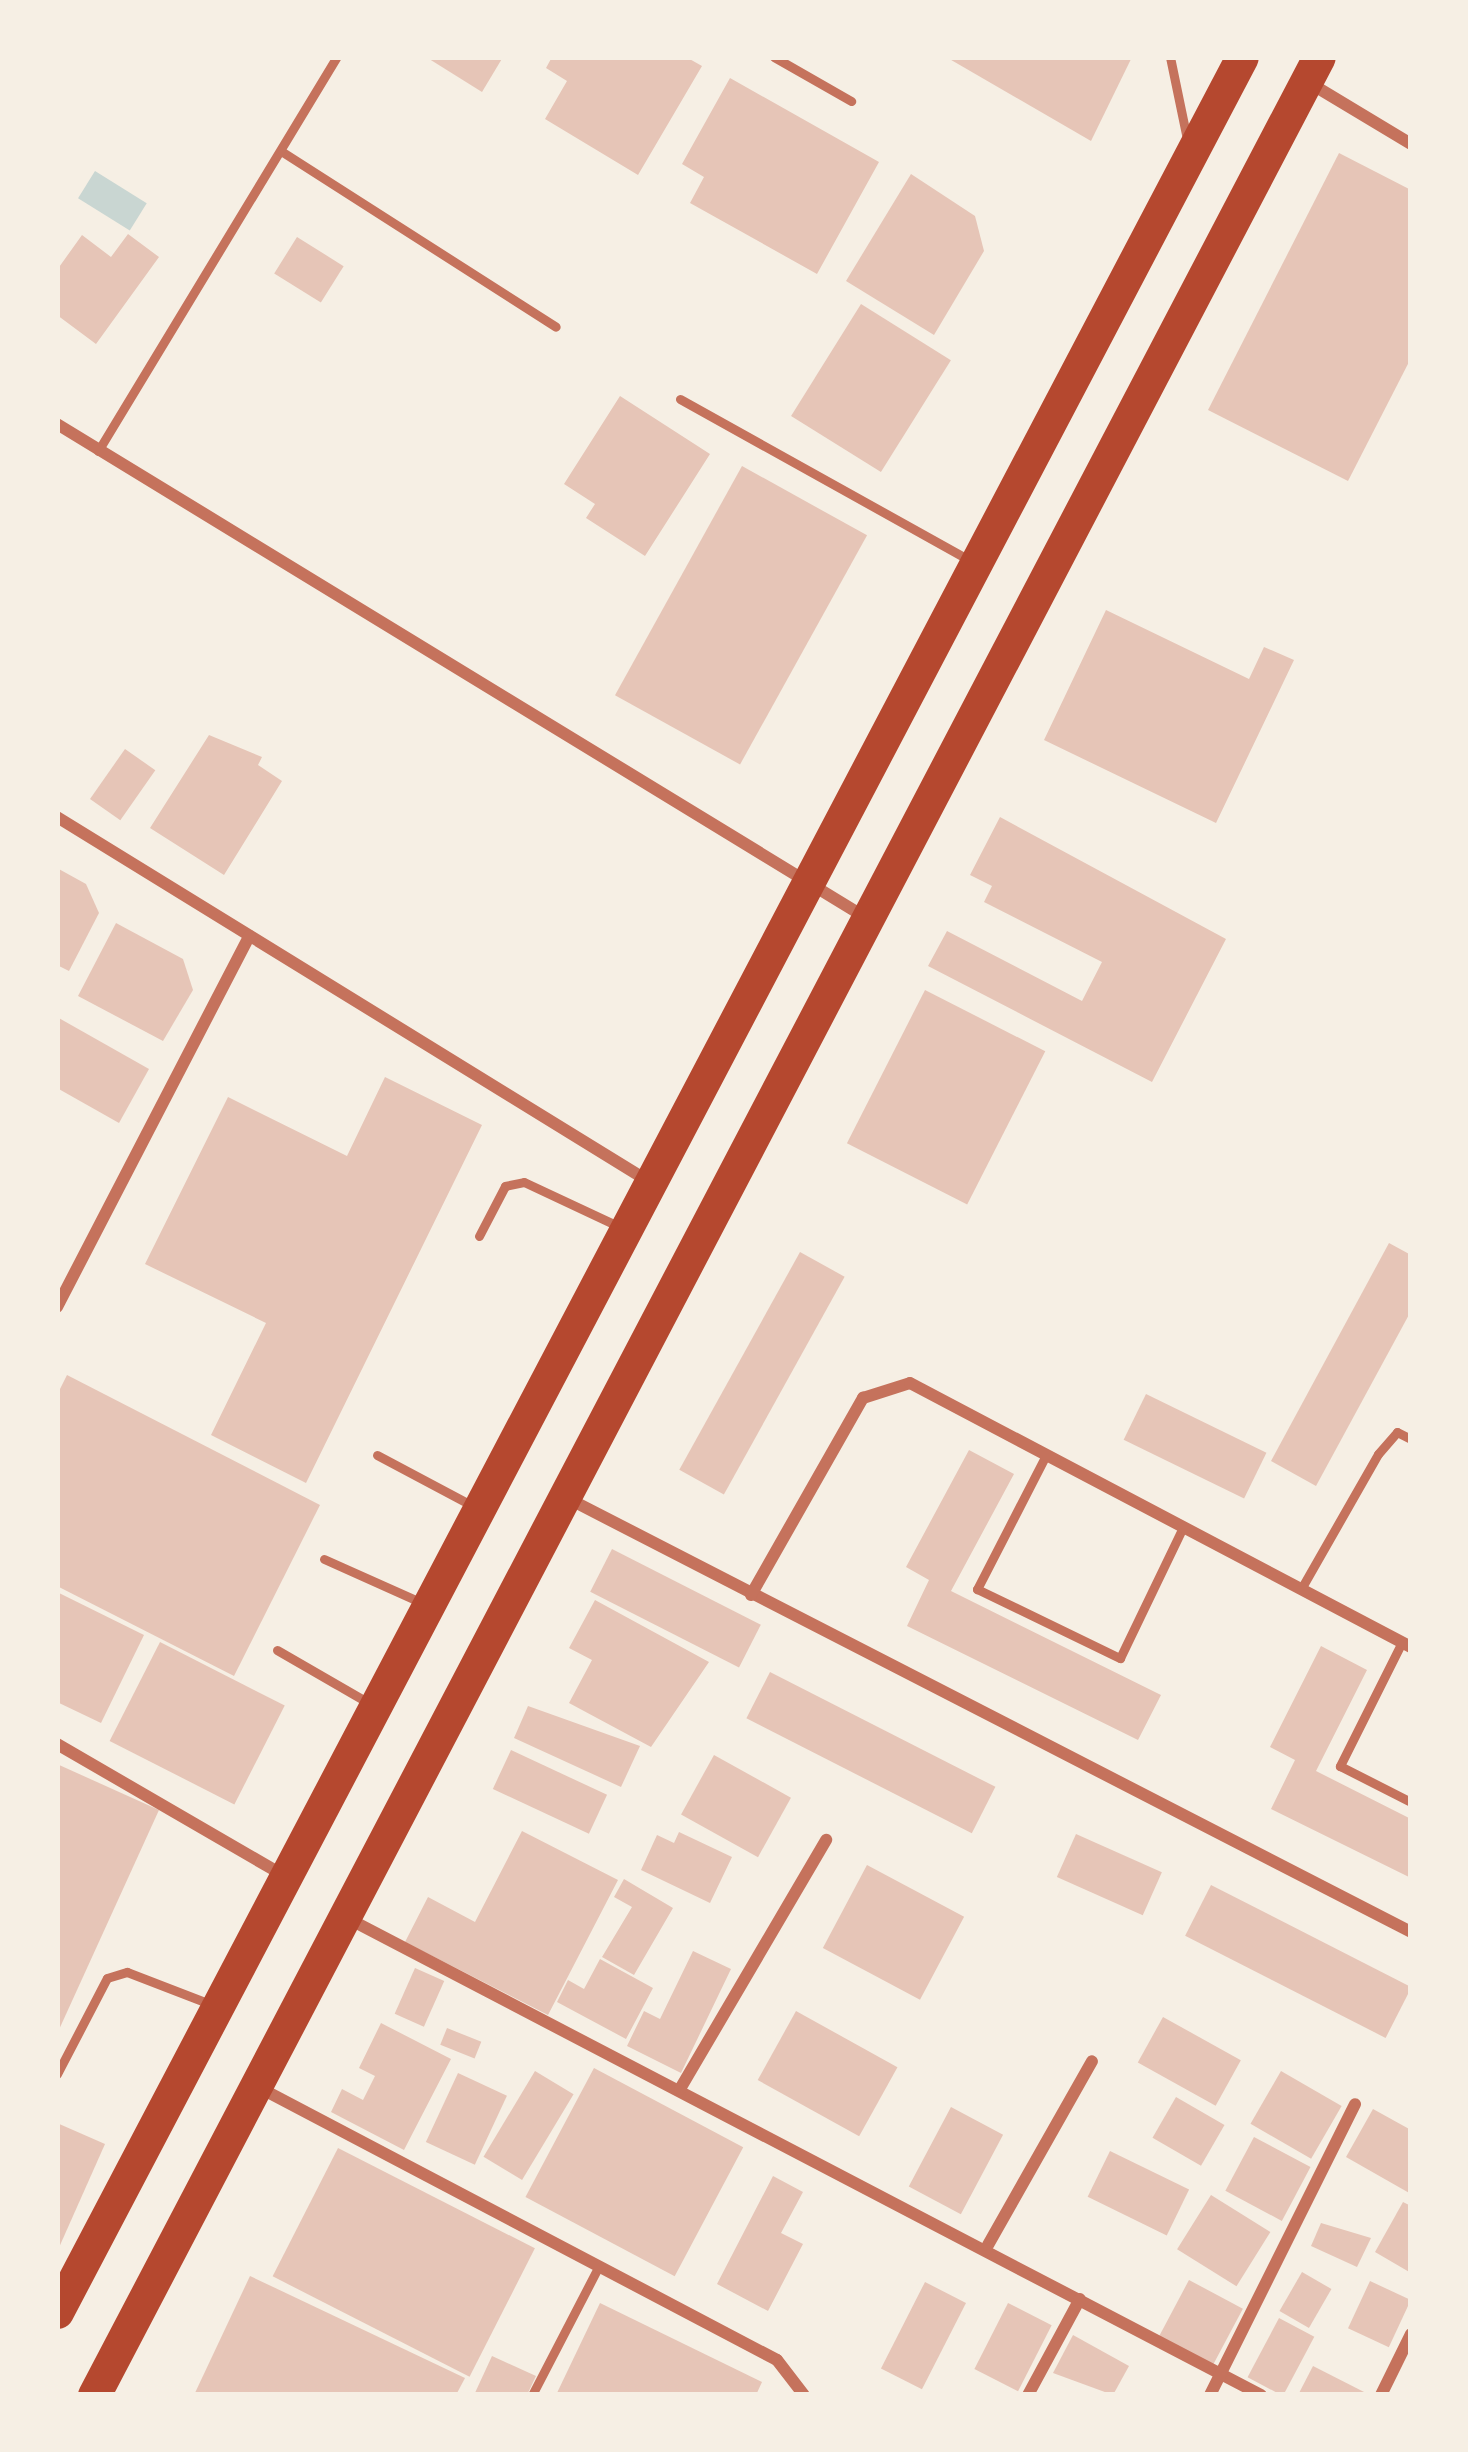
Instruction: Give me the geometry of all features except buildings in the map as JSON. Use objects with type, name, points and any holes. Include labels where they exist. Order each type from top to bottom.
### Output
[{"type":"highway","points":[[57,2312],[283,1874],[1242,57]]},
{"type":"highway","points":[[99,2387],[558,1493],[873,922],[1313,69]]},
{"type":"street","points":[[1313,69],[1411,144]]},
{"type":"street","points":[[57,424],[873,922]]},
{"type":"street","points":[[57,817],[648,1181]]},
{"type":"street","points":[[57,1307],[249,936]]},
{"type":"street","points":[[751,1594],[863,1398],[884,1383],[910,1383],[1407,1645]]},
{"type":"street","points":[[558,1493],[1411,1932]]},
{"type":"street","points":[[57,1744],[283,1874]]},
{"type":"street","points":[[680,2089],[826,1840]]},
{"type":"street","points":[[340,1915],[988,2245],[1261,2395]]},
{"type":"street","points":[[988,2245],[1092,2061]]},
{"type":"street","points":[[254,2084],[777,2360],[804,2395]]},
{"type":"street","points":[[1210,2395],[1355,2104]]},
{"type":"street","points":[[1028,2395],[1080,2299]]},
{"type":"street","points":[[1381,2395],[1411,2334]]},
{"type":"lane","points":[[98,451],[338,57]]},
{"type":"lane","points":[[774,57],[851,101]]},
{"type":"lane","points":[[1170,57],[1190,151]]},
{"type":"lane","points":[[281,151],[556,327]]},
{"type":"lane","points":[[680,399],[976,564]]},
{"type":"lane","points":[[479,1236],[505,1186],[524,1182],[622,1229]]},
{"type":"lane","points":[[1300,1589],[1378,1454],[1397,1432],[1411,1439]]},
{"type":"lane","points":[[1046,1454],[977,1589],[1120,1658],[1183,1527]]},
{"type":"lane","points":[[376,1455],[476,1508]]},
{"type":"lane","points":[[324,1559],[425,1604]]},
{"type":"lane","points":[[1407,1645],[1340,1766],[1411,1802]]},
{"type":"lane","points":[[277,1650],[372,1705]]},
{"type":"lane","points":[[57,2074],[107,1978],[127,1972],[215,2006]]},
{"type":"lane","points":[[532,2395],[599,2266]]},
{"type":"shaded area","points":[[95,171],[147,203],[130,230],[78,198]]}]
